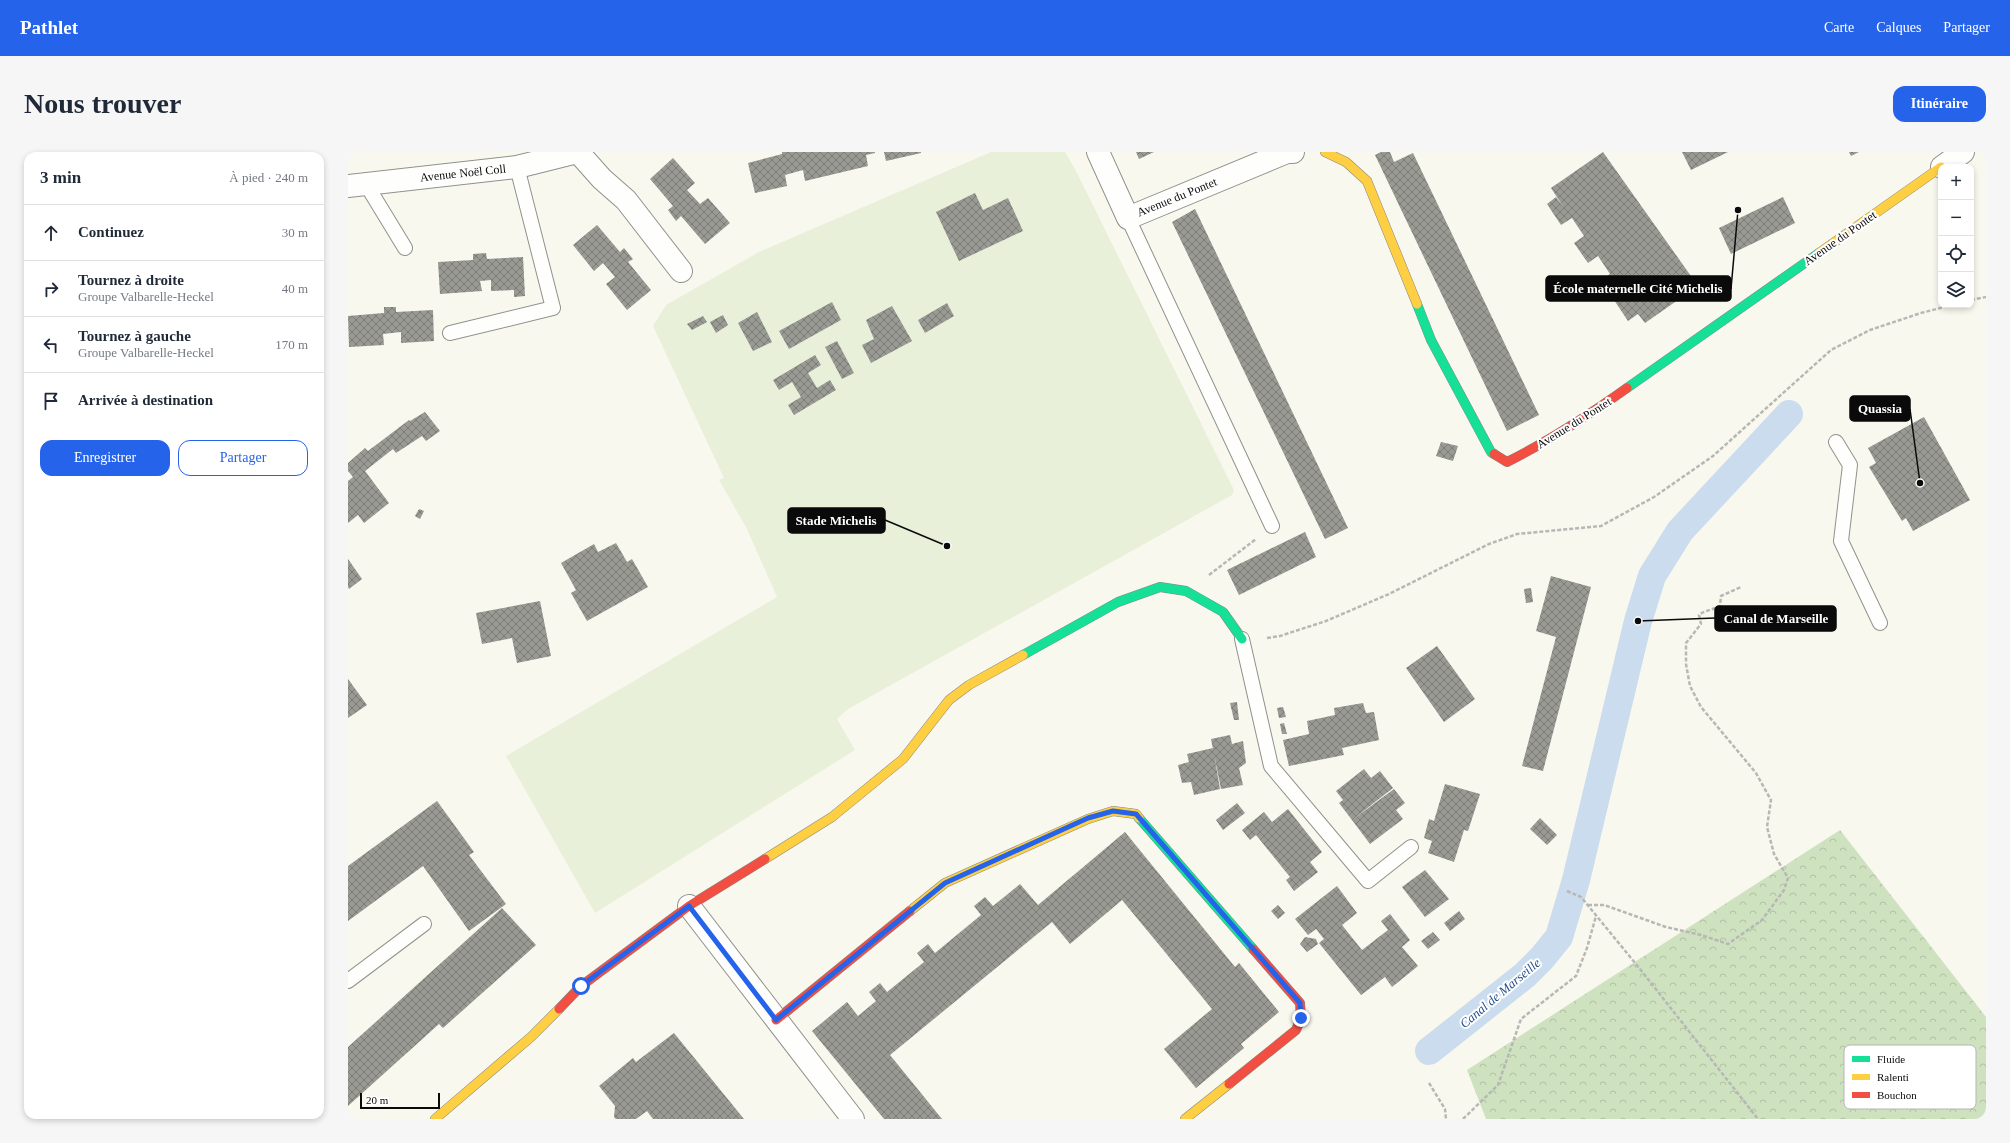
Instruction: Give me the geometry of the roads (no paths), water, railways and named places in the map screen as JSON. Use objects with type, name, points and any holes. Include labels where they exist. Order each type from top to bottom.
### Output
[{"type":"street","name":"Avenue Noël Coll","points":[[357,185],[517,167],[577,152]]},
{"type":"street","points":[[577,152],[602,179],[626,200],[681,271]]},
{"type":"street","name":"Avenue du Pontet","points":[[1098,152],[1128,218],[1287,152],[1293,152]]},
{"type":"street","name":"Avenue du Pontet","points":[[1325,152],[1346,162],[1367,181],[1431,340],[1490,452],[1507,462],[1527,452],[1597,409],[1938,169]]},
{"type":"street","name":"Avenue du Pontet","points":[[1945,164],[1963,152]]},
{"type":"street","points":[[435,1119],[530,1036],[581,986],[689,906],[832,816],[903,759],[949,700],[969,686],[1118,602],[1160,587],[1186,591],[1222,612],[1242,640]]},
{"type":"street","points":[[776,1020],[945,883],[1088,818],[1113,811],[1136,814],[1300,1003],[1301,1018],[1296,1030],[1185,1119]]},
{"type":"street","points":[[689,906],[853,1119]]},
{"type":"lane","points":[[450,333],[553,308],[517,167]]},
{"type":"lane","points":[[357,185],[405,248]]},
{"type":"lane","points":[[1128,218],[1272,526]]},
{"type":"lane","points":[[1836,442],[1850,465],[1841,541],[1880,623]]},
{"type":"lane","points":[[1242,640],[1271,766],[1368,881],[1411,848]]},
{"type":"lane","points":[[348,981],[424,924]]},
{"type":"waterway","name":"Canal de Marseille","points":[[1429,1051],[1525,975],[1542,958],[1559,937],[1576,880],[1638,621],[1652,576],[1680,531],[1789,414]]},
{"type":"place","name":"École maternelle Cité Michelis","points":[[1738,210]]},
{"type":"place","name":"Quassia","points":[[1920,483]]},
{"type":"place","name":"Stade Michelis","points":[[947,546]]},
{"type":"place","name":"Canal de Marseille","points":[[1638,621]]}]
